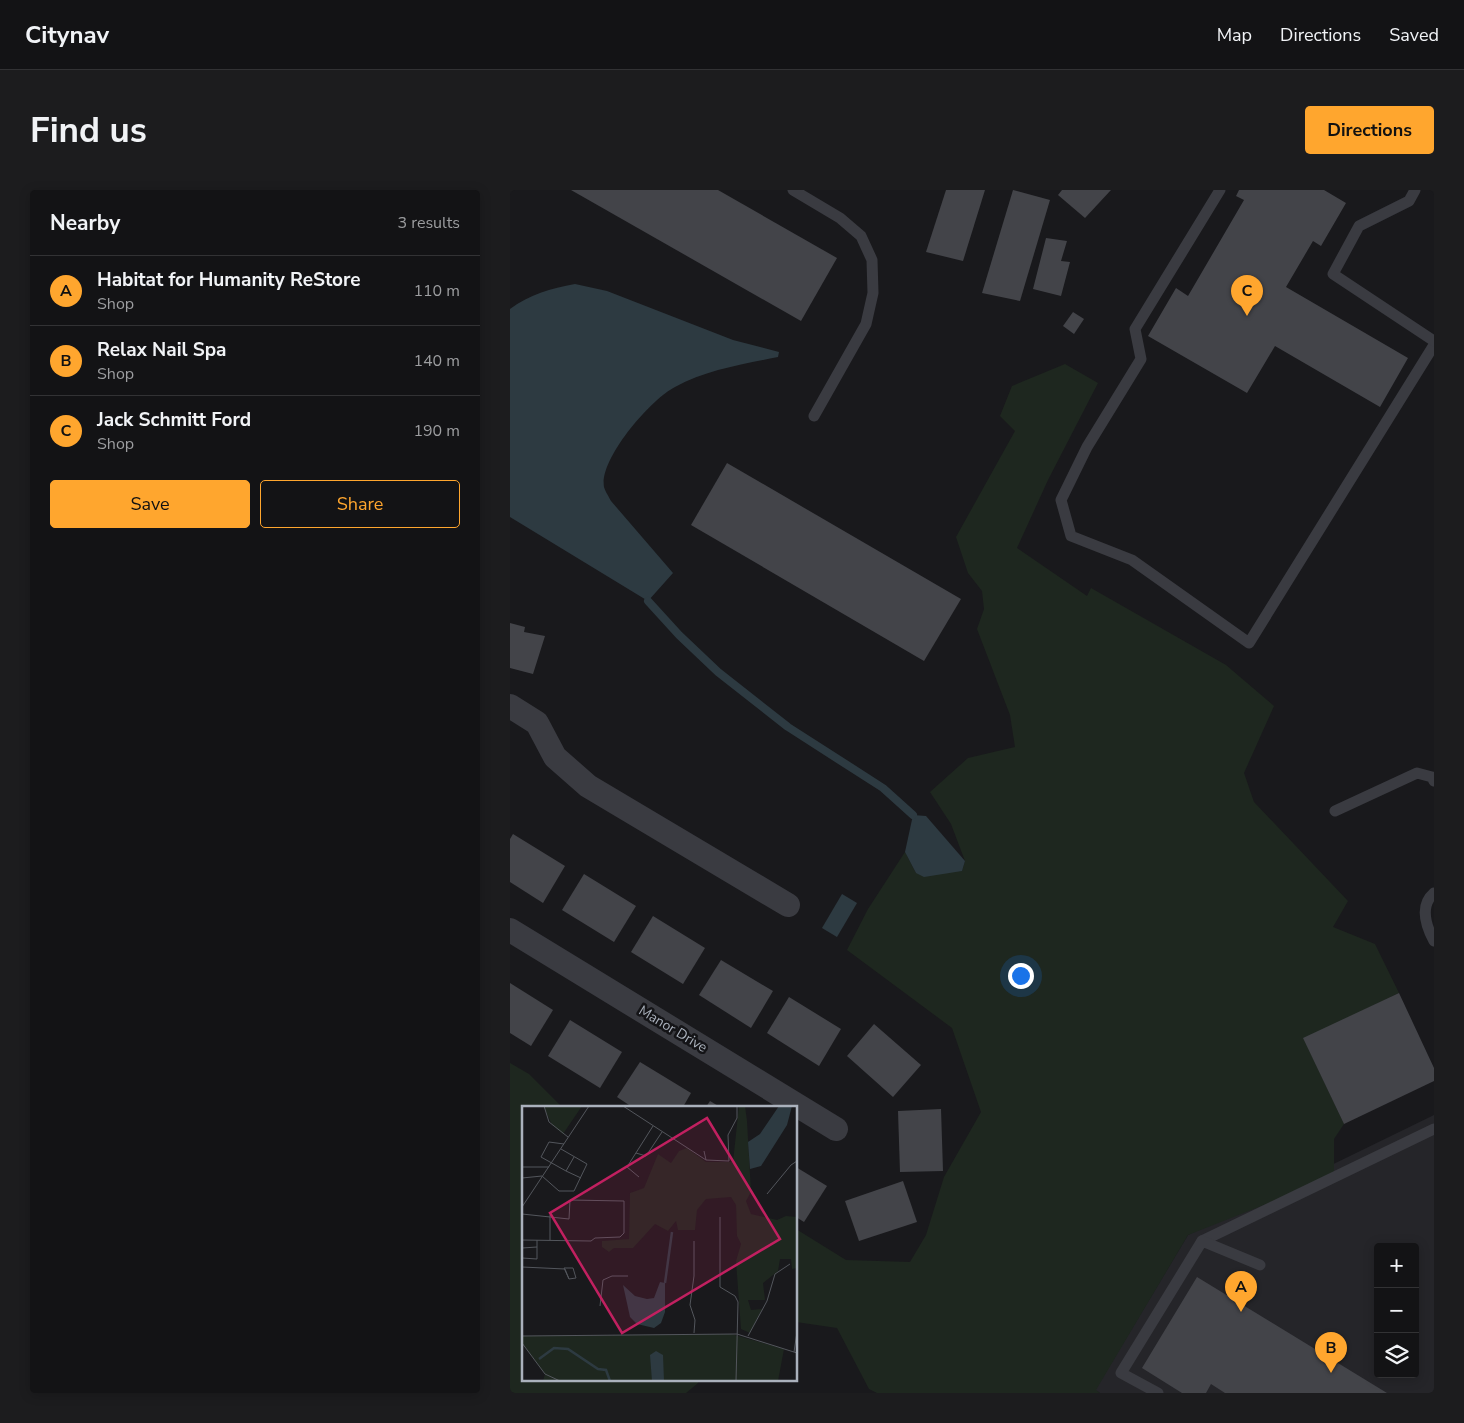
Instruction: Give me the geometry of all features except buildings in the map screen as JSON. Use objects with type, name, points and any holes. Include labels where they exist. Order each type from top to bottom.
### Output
[{"type":"street","points":[[510,706],[537,723],[555,757],[588,786],[788,904]]},
{"type":"street","name":"Manor Drive","points":[[510,930],[836,1129]]},
{"type":"lane","points":[[794,190],[840,218],[861,236],[872,260],[873,293],[866,324],[814,416]]},
{"type":"lane","points":[[1220,190],[1135,328],[1141,359],[1087,447],[1061,500],[1071,536],[1132,560],[1249,643],[1434,343],[1333,274],[1359,226],[1408,201],[1415,190]]},
{"type":"lane","points":[[1335,811],[1417,773],[1432,777],[1434,781]]},
{"type":"lane","points":[[1434,893],[1426,904],[1425,913],[1425,922],[1434,941]]},
{"type":"lane","points":[[1158,1393],[1121,1373],[1202,1242],[1434,1129]]},
{"type":"lane","points":[[1202,1242],[1260,1265]]},
{"type":"shaded area","points":[[575,284],[607,291],[733,340],[779,352],[778,357],[712,372],[675,387],[653,404],[641,417],[618,446],[610,461],[605,475],[604,487],[611,501],[673,573],[648,601],[510,517],[510,309],[541,293]]},
{"type":"shaded area","points":[[1065,364],[1098,383],[1048,480],[1017,548],[1087,596],[1091,588],[1226,665],[1274,706],[1244,773],[1254,802],[1348,901],[1333,927],[1375,944],[1399,993],[1304,1039],[1344,1124],[1334,1139],[1334,1177],[1188,1235],[1096,1390],[1100,1393],[877,1393],[869,1389],[837,1328],[798,1322],[798,1230],[846,1260],[910,1262],[926,1235],[944,1177],[981,1112],[952,1028],[847,950],[868,909],[905,852],[916,873],[962,871],[965,861],[951,824],[930,792],[968,758],[1015,747],[1010,715],[977,629],[984,609],[982,591],[968,573],[956,537],[1015,431],[1000,416],[1012,386]]},
{"type":"shaded area","points":[[913,815],[926,816],[965,861],[962,871],[924,877],[916,873],[905,852]]},
{"type":"shaded area","points":[[842,894],[857,903],[837,937],[822,928]]},
{"type":"shaded area","points":[[510,1063],[529,1074],[561,1106],[522,1106],[522,1380],[700,1380],[686,1393],[510,1393]]},
{"type":"shaded area","points":[[1434,1115],[1434,1393],[1100,1393],[1095,1390],[1188,1235]]},
{"type":"waterway","points":[[648,601],[679,635],[718,672],[788,727],[883,788],[913,815]]},
{"type":"place","name":"Jack Schmitt Ford","points":[[1247,316]]},
{"type":"place","name":"Habitat for Humanity ReStore","points":[[1241,1312]]},
{"type":"place","name":"Relax Nail Spa","points":[[1331,1373]]}]
